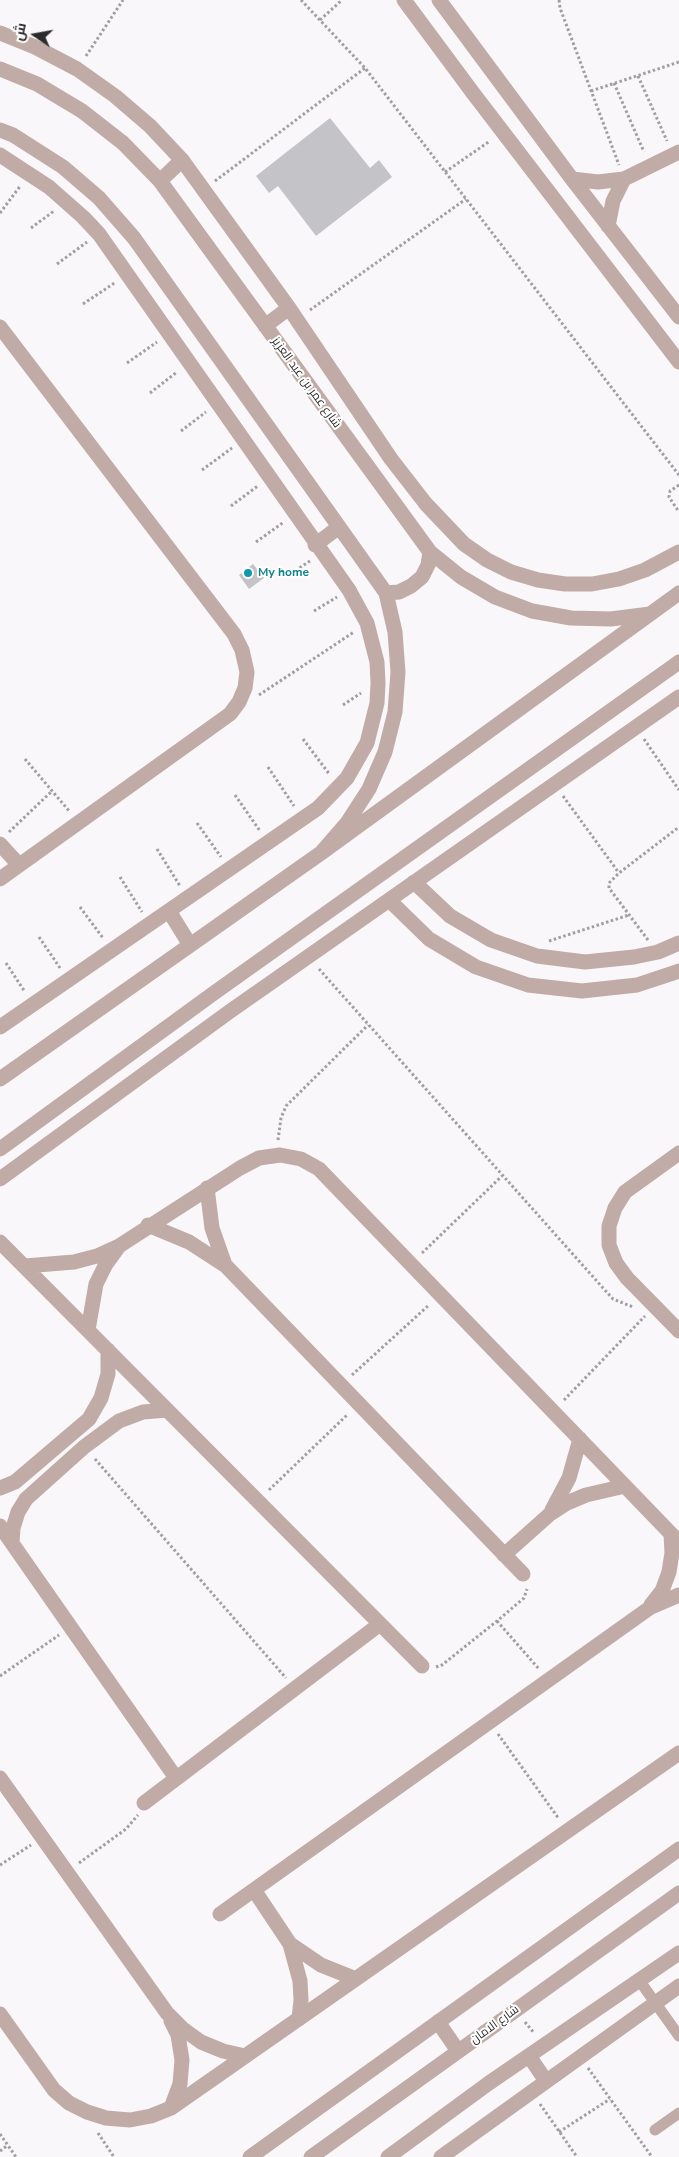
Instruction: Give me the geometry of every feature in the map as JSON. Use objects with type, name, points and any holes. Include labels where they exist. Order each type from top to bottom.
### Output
[{"type":"street","points":[[404,0],[502,132],[679,362]]},
{"type":"street","points":[[439,0],[572,179],[679,317]]},
{"type":"street","points":[[0,33],[35,47],[77,69],[150,126],[182,160],[293,313],[391,459],[426,504],[464,544],[487,560],[511,572],[547,582],[565,584],[592,584],[619,579],[645,570],[679,552]]},
{"type":"street","name":"شارع عمر بن عبد العزيز","points":[[0,69],[37,84],[82,111],[123,143],[160,181],[430,552],[470,582],[495,597],[532,610],[571,618],[610,619],[650,614]]},
{"type":"street","points":[[473,93],[495,77]]},
{"type":"street","points":[[0,130],[13,136],[62,167],[99,198],[134,238],[386,593],[395,632],[398,672],[395,712],[387,744],[369,789],[347,823],[320,853]]},
{"type":"street","points":[[572,179],[598,182],[624,180],[676,154]]},
{"type":"street","points":[[0,155],[30,173],[67,201],[99,234],[318,549],[349,590],[367,623],[377,662],[377,703],[367,743],[347,778],[318,808],[0,1027]]},
{"type":"street","points":[[160,181],[182,160]]},
{"type":"street","points":[[608,226],[613,202],[624,180]]},
{"type":"street","points":[[265,326],[293,313]]},
{"type":"street","points":[[0,327],[234,634],[242,650],[247,672],[245,688],[239,702],[230,714],[0,878]]},
{"type":"street","points":[[372,474],[391,459]]},
{"type":"street","points":[[318,549],[340,527]]},
{"type":"street","points":[[386,593],[405,589],[422,577],[428,565],[430,552]]},
{"type":"street","points":[[0,1080],[320,853],[679,593]]},
{"type":"street","points":[[0,1149],[214,993],[679,662]]},
{"type":"street","points":[[0,1179],[229,1012],[679,697]]},
{"type":"street","points":[[523,773],[538,795]]},
{"type":"street","points":[[3,839],[19,865]]},
{"type":"street","points":[[414,882],[450,916],[491,940],[537,956],[586,962],[634,957],[658,952],[679,943]]},
{"type":"street","points":[[389,900],[428,939],[476,967],[528,985],[582,991],[637,985],[679,971]]},
{"type":"street","points":[[169,911],[190,945]]},
{"type":"street","points":[[214,993],[229,1012]]},
{"type":"street","points":[[679,1153],[626,1192],[615,1208],[609,1226],[610,1245],[616,1263],[679,1331]]},
{"type":"street","points":[[25,1266],[74,1262],[97,1256],[119,1246],[207,1188],[259,1158],[280,1155],[301,1159],[319,1169],[675,1538],[669,1572],[662,1591],[651,1606]]},
{"type":"street","points":[[207,1188],[212,1228],[226,1266]]},
{"type":"street","points":[[148,1226],[189,1242],[226,1266],[523,1574]]},
{"type":"street","points":[[0,1242],[422,1666]]},
{"type":"street","points":[[88,1330],[96,1284],[106,1264],[119,1246]]},
{"type":"street","points":[[0,1488],[15,1482],[89,1419],[101,1398],[106,1382],[108,1350]]},
{"type":"street","points":[[12,1543],[13,1528],[18,1512],[26,1499],[84,1446],[119,1421],[143,1412],[167,1410]]},
{"type":"street","points":[[550,1514],[569,1478],[580,1439]]},
{"type":"street","points":[[504,1555],[550,1514],[586,1495],[625,1486]]},
{"type":"street","points":[[0,1526],[176,1778]]},
{"type":"street","points":[[220,1914],[651,1606],[679,1595]]},
{"type":"street","points":[[144,1803],[380,1624]]},
{"type":"street","points":[[0,2014],[54,2090],[69,2103],[87,2112],[106,2118],[130,2120],[151,2116],[171,2108],[679,1753]]},
{"type":"street","points":[[0,1778],[167,2013],[178,2035],[182,2060],[180,2084],[171,2108]]},
{"type":"street","points":[[250,2157],[679,1849]]},
{"type":"street","points":[[254,1890],[290,1944],[300,1981],[299,2019]]},
{"type":"street","name":"شارع الامان","points":[[311,2157],[679,1894]]},
{"type":"street","points":[[290,1944],[321,1965],[356,1979]]},
{"type":"street","points":[[388,2157],[528,2056],[679,1953]]},
{"type":"street","points":[[441,2157],[679,1986]]},
{"type":"street","points":[[167,2013],[183,2029],[201,2042],[222,2051],[245,2056]]},
{"type":"street","points":[[438,2022],[458,2051]]},
{"type":"street","points":[[528,2056],[546,2081]]},
{"type":"lane","points":[[639,1980],[679,2036]]},
{"type":"lane","points":[[655,2130],[679,2113]]},
{"type":"path","points":[[77,69],[123,0]]},
{"type":"path","points":[[301,0],[365,68],[679,475]]},
{"type":"path","points":[[320,20],[342,0]]},
{"type":"path","points":[[559,0],[560,8],[624,180]]},
{"type":"path","points":[[591,91],[679,62]]},
{"type":"path","points":[[204,189],[365,68]]},
{"type":"path","points":[[638,76],[676,154]]},
{"type":"path","points":[[614,84],[650,166]]},
{"type":"path","points":[[445,172],[502,132]]},
{"type":"path","points":[[0,213],[30,173]]},
{"type":"path","points":[[293,313],[466,199]]},
{"type":"path","points":[[31,228],[67,201]]},
{"type":"path","points":[[58,264],[99,234]]},
{"type":"path","points":[[83,304],[127,275]]},
{"type":"path","points":[[127,363],[169,334]]},
{"type":"path","points":[[150,393],[189,363]]},
{"type":"path","points":[[181,432],[217,403]]},
{"type":"path","points":[[202,470],[243,441]]},
{"type":"path","points":[[231,506],[269,478]]},
{"type":"path","points":[[679,485],[670,491],[669,498],[679,512]]},
{"type":"path","points":[[256,542],[295,515]]},
{"type":"path","points":[[287,576],[318,549]]},
{"type":"path","points":[[314,611],[349,590]]},
{"type":"path","points":[[254,698],[367,623]]},
{"type":"path","points":[[636,727],[679,790]]},
{"type":"path","points":[[304,739],[339,787]]},
{"type":"path","points":[[25,759],[78,822]]},
{"type":"path","points":[[268,767],[302,819]]},
{"type":"path","points":[[554,784],[619,873]]},
{"type":"path","points":[[3,839],[52,791]]},
{"type":"path","points":[[234,795],[267,843]]},
{"type":"path","points":[[197,822],[229,869]]},
{"type":"path","points":[[658,952],[629,915],[610,888],[609,883],[619,873],[679,827]]},
{"type":"path","points":[[156,848],[188,898]]},
{"type":"path","points":[[120,877],[150,924]]},
{"type":"path","points":[[80,907],[112,950]]},
{"type":"path","points":[[544,943],[629,915]]},
{"type":"path","points":[[40,937],[69,980]]},
{"type":"path","points":[[308,957],[613,1299],[626,1306],[640,1308],[655,1306]]},
{"type":"path","points":[[6,964],[33,1005]]},
{"type":"path","points":[[280,1155],[279,1131],[286,1106],[368,1025]]},
{"type":"path","points":[[411,1264],[503,1176]]},
{"type":"path","points":[[340,1385],[440,1294]]},
{"type":"path","points":[[553,1411],[655,1306]]},
{"type":"path","points":[[258,1501],[359,1404]]},
{"type":"path","points":[[84,1446],[294,1688]]},
{"type":"path","points":[[422,1666],[431,1668],[442,1665],[524,1598],[527,1585],[523,1574]]},
{"type":"path","points":[[497,1621],[548,1680]]},
{"type":"path","points":[[0,1676],[70,1627]]},
{"type":"path","points":[[489,1722],[567,1831]]},
{"type":"path","points":[[66,1872],[126,1829],[136,1818],[144,1803]]},
{"type":"path","points":[[0,1865],[42,1838]]},
{"type":"path","points":[[517,2009],[543,2046]]},
{"type":"path","points":[[580,2056],[652,2157]]},
{"type":"path","points":[[531,2092],[577,2157]]},
{"type":"path","points":[[559,2132],[610,2099]]},
{"type":"path","points":[[87,2112],[114,2157]]},
{"type":"path","points":[[0,2134],[16,2157]]},
{"type":"path","points":[[0,2151],[8,2146]]},
{"type":"building","points":[[330,118],[370,168],[379,160],[392,177],[316,236],[278,186],[269,193],[256,176]]},
{"type":"building","name":"My home","points":[[253,564],[264,578],[249,589],[239,575]]},
{"type":"place","name":"My home","points":[[248,573]]}]
